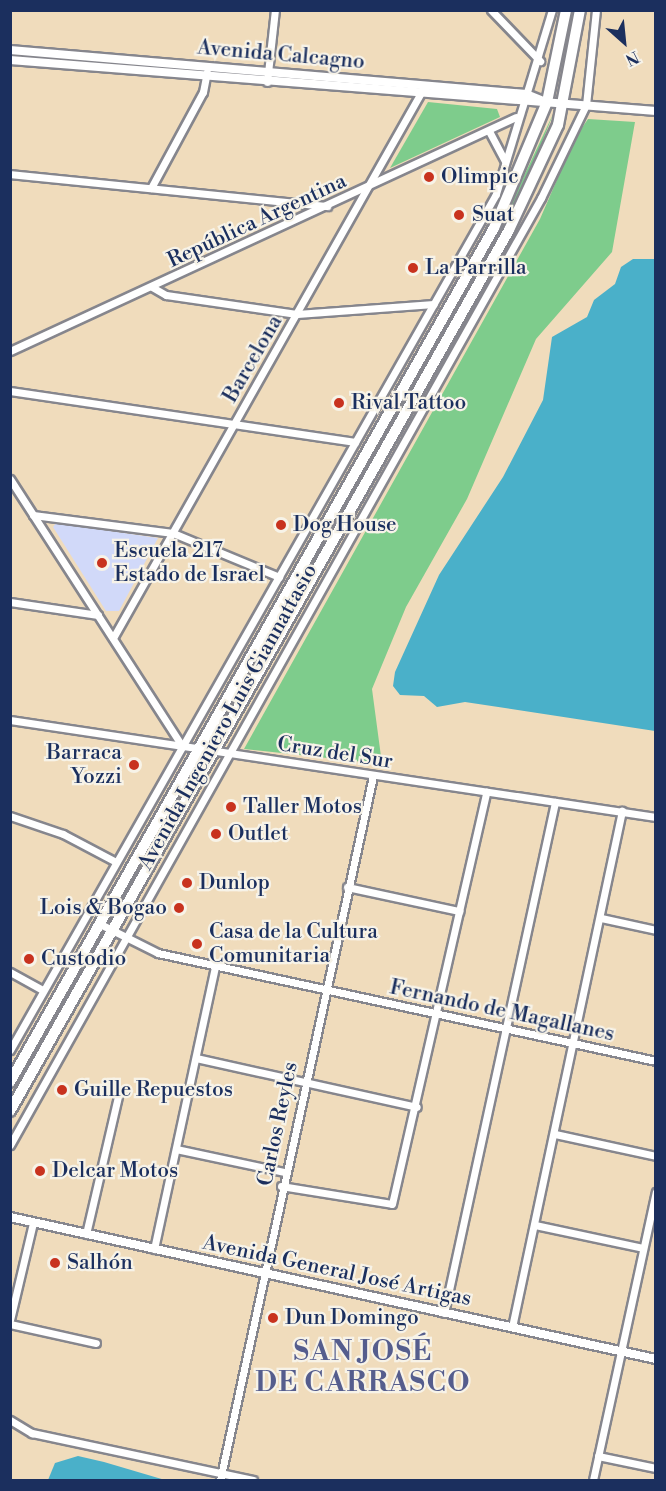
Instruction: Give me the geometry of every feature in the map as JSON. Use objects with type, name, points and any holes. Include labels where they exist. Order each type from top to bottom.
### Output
[{"type":"main road","name":"Avenida Ingeniero Luis Giannattasio","points":[[10,1082],[494,228],[547,102],[566,10]]},
{"type":"main road","name":"Avenida Ingeniero Luis Giannattasio","points":[[10,1111],[509,230],[565,104],[580,10]]},
{"type":"street","points":[[267,82],[275,10]]},
{"type":"street","points":[[490,10],[540,61]]},
{"type":"street","name":"Avenida Ingeniero Luis Giannattasio","points":[[10,1050],[496,194],[520,102],[526,94],[540,61],[552,10]]},
{"type":"street","name":"Avenida Ingeniero Luis Giannattasio","points":[[10,1145],[521,236],[586,105],[596,10]]},
{"type":"street","name":"Avenida Calcagno","points":[[10,50],[526,94],[547,102]]},
{"type":"street","name":"Avenida Calcagno","points":[[10,60],[420,95],[656,111]]},
{"type":"street","points":[[151,188],[206,77],[207,67]]},
{"type":"street","name":"Barcelona","points":[[113,638],[372,187],[424,85]]},
{"type":"street","name":"República Argentina","points":[[10,351],[372,187],[516,117]]},
{"type":"street","points":[[489,131],[505,161]]},
{"type":"street","points":[[10,174],[329,206]]},
{"type":"street","points":[[152,287],[166,295],[297,314],[434,304]]},
{"type":"street","points":[[10,391],[234,426],[355,442]]},
{"type":"street","points":[[10,479],[182,746]]},
{"type":"street","points":[[33,515],[173,532],[279,577]]},
{"type":"street","points":[[10,602],[98,615]]},
{"type":"street","name":"Cruz del Sur","points":[[10,720],[656,817]]},
{"type":"street","name":"Carlos Reyles","points":[[220,1477],[284,1172],[373,776]]},
{"type":"street","points":[[281,1186],[392,1204],[417,1107],[486,792]]},
{"type":"street","points":[[444,1313],[555,802]]},
{"type":"street","points":[[512,1327],[622,812]]},
{"type":"street","points":[[10,816],[63,834],[116,862]]},
{"type":"street","points":[[347,887],[459,911]]},
{"type":"street","points":[[601,918],[656,930]]},
{"type":"street","name":"Fernando de Magallanes","points":[[100,924],[126,939],[215,966],[656,1061]]},
{"type":"street","points":[[154,1249],[215,966]]},
{"type":"street","points":[[10,972],[43,990]]},
{"type":"street","points":[[82,983],[100,984]]},
{"type":"street","points":[[196,1058],[417,1107]]},
{"type":"street","points":[[86,1234],[118,1097]]},
{"type":"street","points":[[555,1134],[656,1156]]},
{"type":"street","points":[[176,1149],[284,1172]]},
{"type":"street","points":[[594,1480],[656,1192]]},
{"type":"street","name":"Avenida General José Artigas","points":[[10,1217],[656,1359]]},
{"type":"street","points":[[10,1320],[33,1223]]},
{"type":"street","points":[[535,1225],[643,1248]]},
{"type":"street","points":[[10,1324],[96,1343]]},
{"type":"street","points":[[10,1420],[32,1433],[220,1477],[254,1480]]},
{"type":"street","points":[[598,1456],[656,1467]]},
{"type":"shaded area","name":"Escuela 217 Estado de Israel","points":[[56,523],[158,538],[119,611],[106,611],[53,527]]},
{"type":"green space","points":[[428,102],[497,109],[500,117],[390,168]]},
{"type":"green space","points":[[554,112],[514,213],[213,739],[508,210]]},
{"type":"green space","points":[[588,119],[635,122],[612,252],[536,339],[467,499],[406,607],[372,689],[382,764],[244,749],[540,219],[575,138]]},
{"type":"green space","points":[[197,760],[203,761],[111,921],[139,863]]},
{"type":"green space","points":[[103,939],[11,1103],[33,1052]]},
{"type":"water","points":[[633,259],[656,259],[655,731],[465,702],[437,707],[424,696],[400,695],[393,686],[395,672],[439,575],[503,477],[543,400],[552,337],[587,317],[594,300],[615,284],[621,267]]},
{"type":"water","points":[[78,1456],[165,1480],[48,1480],[55,1463]]},
{"type":"place","name":"Olimpic","points":[[429,177]]},
{"type":"place","name":"Suat","points":[[459,215]]},
{"type":"place","name":"La Parrilla","points":[[413,268]]},
{"type":"place","name":"Rival Tattoo","points":[[339,403]]},
{"type":"place","name":"Dog House","points":[[281,525]]},
{"type":"place","name":"Escuela 217 Estado de Israel","points":[[102,563]]},
{"type":"place","name":"Barraca Yozzi","points":[[134,765]]},
{"type":"place","name":"Taller Motos","points":[[231,807]]},
{"type":"place","name":"Outlet","points":[[216,834]]},
{"type":"place","name":"Dunlop","points":[[187,883]]},
{"type":"place","name":"Lois & Bogao","points":[[179,908]]},
{"type":"place","name":"Casa de la Cultura Comunitaria","points":[[197,944]]},
{"type":"place","name":"Custodio","points":[[29,959]]},
{"type":"place","name":"Guille Repuestos","points":[[62,1090]]},
{"type":"place","name":"Delcar Motos","points":[[40,1171]]},
{"type":"place","name":"Salhón","points":[[55,1263]]},
{"type":"place","name":"Dun Domingo","points":[[273,1318]]},
{"type":"district","name":"SAN JOSÉ DE CARRASCO","points":[[363,1368]]}]
